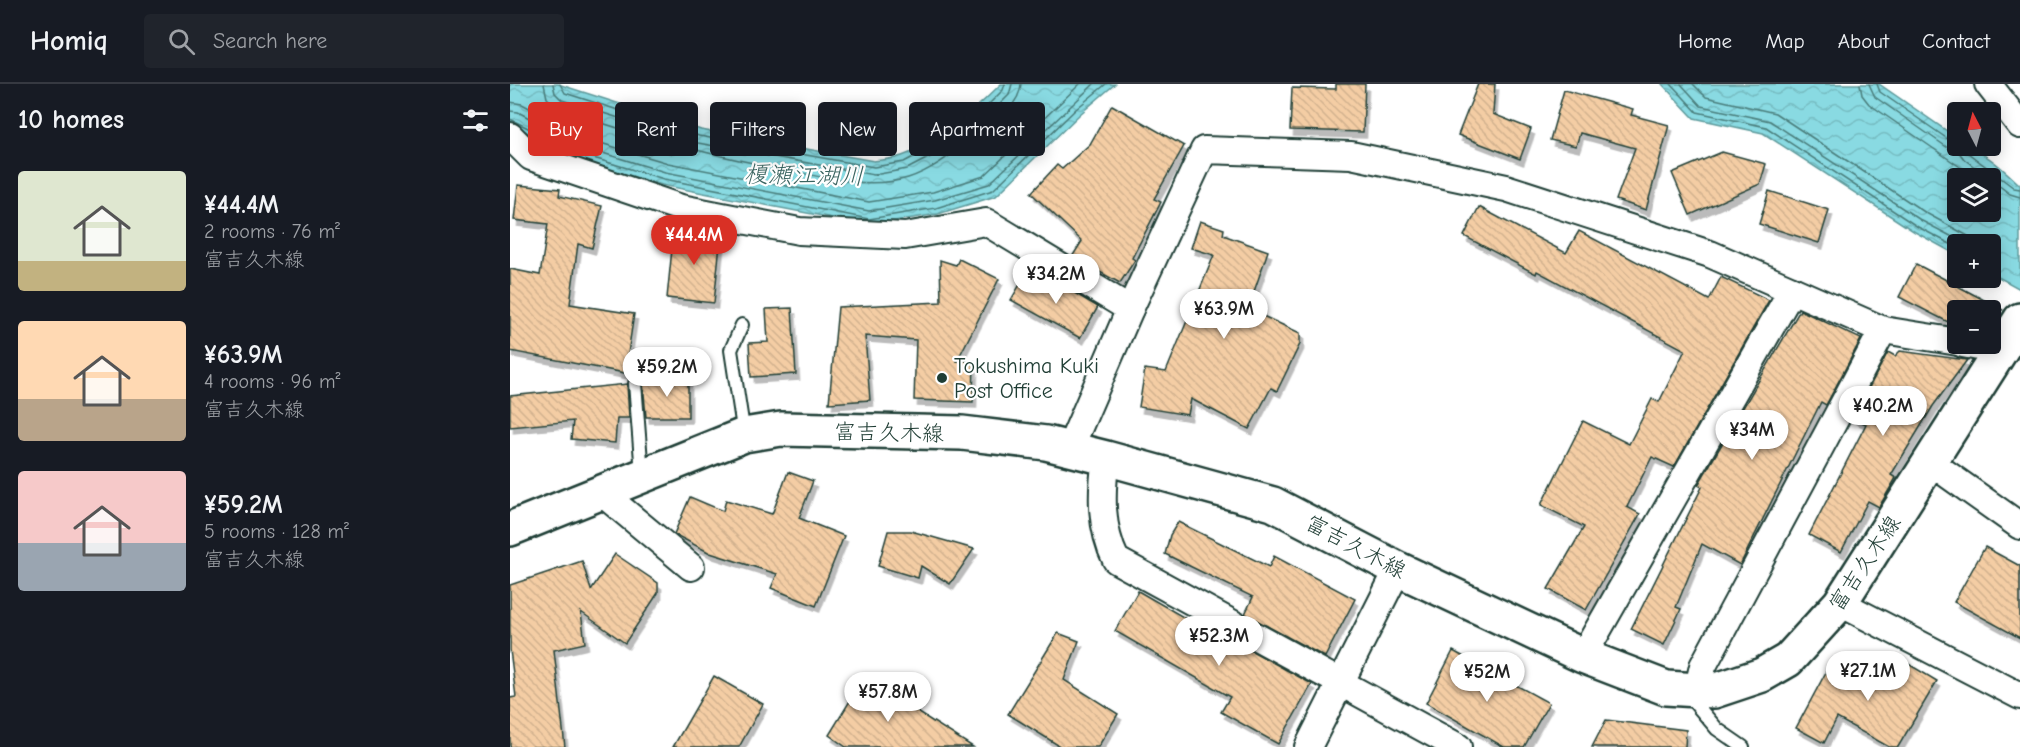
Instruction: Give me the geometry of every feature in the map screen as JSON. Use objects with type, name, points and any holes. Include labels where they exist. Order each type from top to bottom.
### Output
[{"type":"main road","name":"富吉久木線","points":[[2001,348],[2020,320]]},
{"type":"main road","name":"富吉久木線","points":[[510,529],[744,435],[781,429],[962,434],[1070,448],[1274,504],[1398,569],[1583,656],[1654,685],[1691,692],[1733,687],[1762,675],[1788,660],[1840,603],[1997,354]]},
{"type":"street","points":[[1988,84],[2020,125]]},
{"type":"street","points":[[510,136],[531,157],[681,208],[799,231],[905,236],[986,222],[1130,309]]},
{"type":"street","points":[[1070,448],[1130,309],[1203,150],[1351,155],[1506,188],[1710,254],[1883,330],[1947,340]]},
{"type":"street","points":[[1583,656],[1792,290]]},
{"type":"street","points":[[1691,692],[1883,330]]},
{"type":"street","points":[[1106,458],[1102,488],[1105,536],[1116,560],[1458,747]]},
{"type":"street","points":[[1930,462],[2020,526]]},
{"type":"street","points":[[602,493],[691,567]]},
{"type":"street","points":[[1308,747],[1398,569]]},
{"type":"street","points":[[1840,603],[2020,696]]},
{"type":"lane","points":[[742,326],[731,350],[744,435]]},
{"type":"lane","points":[[635,383],[642,476]]},
{"type":"lane","points":[[1691,692],[1717,729],[1743,747]]},
{"type":"water","name":"榎瀬江湖川","points":[[510,84],[558,84],[615,102],[615,156],[698,156],[698,129],[710,132],[710,156],[806,156],[806,149],[818,151],[818,156],[846,156],[874,161],[892,159],[909,153],[909,156],[1037,156],[996,196],[938,214],[869,225],[662,185],[578,160],[571,156],[603,156],[603,102],[528,102],[528,133],[510,123]]},
{"type":"water","points":[[1001,84],[1115,84],[1045,148],[1045,102],[982,102]]},
{"type":"water","points":[[1662,84],[1879,84],[1947,131],[1947,156],[1986,156],[1999,166],[2020,185],[2020,289],[2001,279],[2001,234],[1947,234],[1947,250],[1915,232],[1763,133],[1694,118]]},
{"type":"building","points":[[1336,84],[1365,84],[1363,132],[1290,130],[1292,88],[1336,89]]},
{"type":"building","points":[[1478,84],[1495,84],[1493,114],[1531,129],[1520,159],[1458,135]]},
{"type":"building","points":[[1564,90],[1633,109],[1631,115],[1669,125],[1646,210],[1616,200],[1635,148],[1580,133],[1576,146],[1550,140]]},
{"type":"building","points":[[1112,105],[1184,146],[1154,199],[1161,202],[1132,258],[1135,260],[1120,283],[1072,257],[1082,241],[1031,193],[1057,165],[1062,169],[1090,144]]},
{"type":"building","points":[[1722,152],[1766,164],[1760,184],[1690,215],[1672,173]]},
{"type":"building","points":[[518,185],[560,189],[559,196],[602,206],[592,248],[578,244],[570,304],[634,314],[625,373],[510,351],[510,269],[540,275],[548,224],[514,220]]},
{"type":"building","points":[[1769,191],[1829,210],[1819,243],[1759,224]]},
{"type":"building","points":[[1479,207],[1566,253],[1579,231],[1709,300],[1721,277],[1769,300],[1674,467],[1652,457],[1627,507],[1640,514],[1586,610],[1548,589],[1584,527],[1541,505],[1583,421],[1629,444],[1652,399],[1659,402],[1685,350],[1537,271],[1536,274],[1464,236]]},
{"type":"building","points":[[1200,221],[1224,229],[1223,235],[1268,251],[1248,309],[1300,333],[1300,344],[1277,391],[1271,388],[1249,429],[1191,399],[1188,415],[1139,407],[1145,369],[1166,372],[1214,255],[1191,248]]},
{"type":"building","points":[[674,229],[721,234],[714,303],[667,298]]},
{"type":"building","points":[[959,259],[999,279],[957,361],[974,361],[973,402],[914,400],[916,340],[865,336],[870,400],[829,403],[838,307],[941,302],[940,260],[956,265]]},
{"type":"building","points":[[1916,264],[1947,280],[1947,288],[1961,288],[1984,300],[1947,300],[1947,321],[1899,297]]},
{"type":"building","points":[[1026,274],[1052,288],[1056,282],[1098,307],[1080,338],[1011,300]]},
{"type":"building","points":[[792,308],[796,374],[751,377],[749,343],[768,342],[766,309]]},
{"type":"building","points":[[1800,310],[1861,339],[1826,405],[1821,402],[1740,565],[1702,544],[1676,607],[1681,609],[1664,645],[1631,629],[1702,487],[1698,485]]},
{"type":"building","points":[[1900,351],[1967,360],[1933,406],[1891,475],[1896,478],[1879,507],[1868,501],[1841,552],[1809,535],[1866,424],[1853,418],[1888,352],[1895,356]]},
{"type":"building","points":[[688,377],[688,417],[646,417],[643,382]]},
{"type":"building","points":[[627,384],[629,418],[617,418],[615,443],[571,439],[573,421],[510,427],[510,396]]},
{"type":"building","points":[[788,472],[813,481],[799,518],[844,536],[816,606],[771,588],[777,574],[710,553],[674,534],[690,497],[723,511],[726,500],[772,514]]},
{"type":"building","points":[[1178,522],[1269,567],[1274,556],[1355,599],[1325,657],[1245,614],[1253,597],[1165,554],[1170,535]]},
{"type":"building","points":[[888,531],[911,531],[974,549],[950,584],[921,566],[918,578],[878,566]]},
{"type":"building","points":[[1985,547],[2020,566],[2020,638],[1954,602]]},
{"type":"building","points":[[615,554],[658,583],[658,593],[625,643],[581,612],[585,643],[554,650],[565,747],[510,747],[510,698],[516,697],[510,650],[510,585],[582,561],[591,590]]},
{"type":"building","points":[[1138,591],[1230,644],[1232,640],[1312,684],[1278,744],[1221,712],[1230,697],[1115,631]]},
{"type":"building","points":[[1058,633],[1079,641],[1064,680],[1118,714],[1098,747],[1061,747],[1008,714]]},
{"type":"building","points":[[1453,651],[1549,703],[1524,747],[1504,747],[1426,703]]},
{"type":"building","points":[[1895,656],[1937,681],[1898,747],[1889,747],[1837,718],[1824,743],[1796,728],[1833,659],[1879,684]]},
{"type":"building","points":[[714,676],[763,704],[739,747],[673,747]]},
{"type":"building","points":[[864,678],[973,747],[846,747],[829,735]]},
{"type":"building","points":[[1606,720],[1686,730],[1685,747],[1592,747]]},
{"type":"place","name":"Tokushima Kuki Post Office","points":[[942,378]]}]
